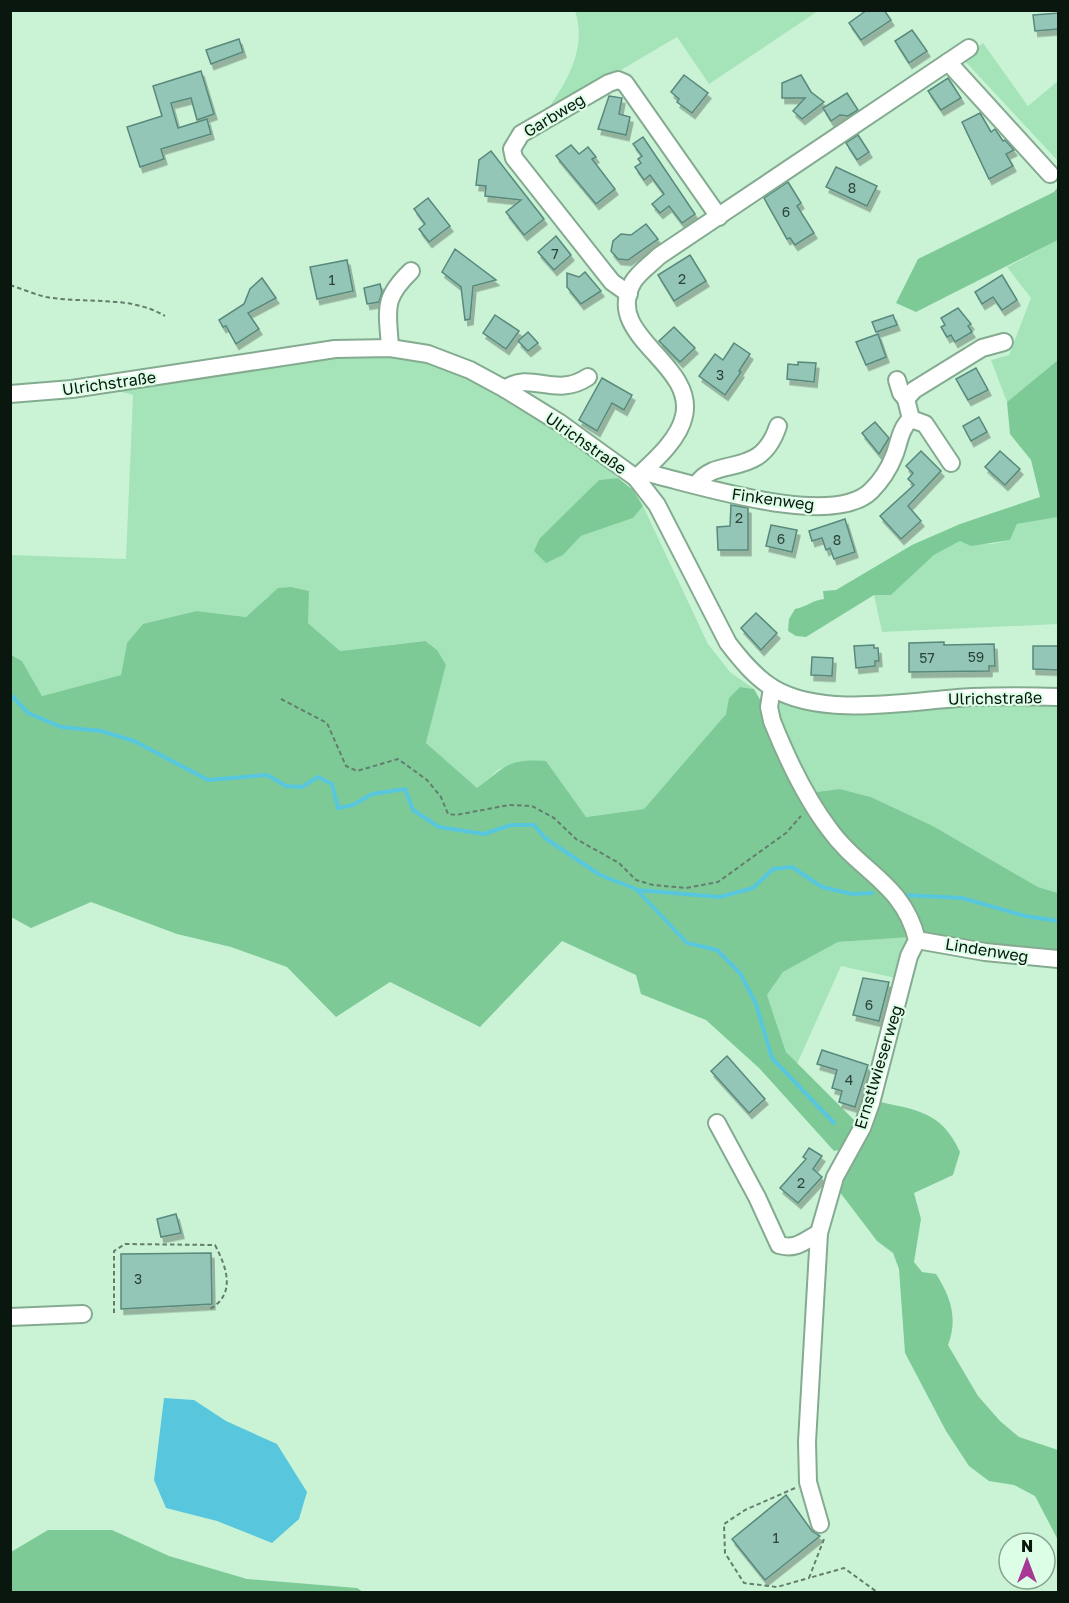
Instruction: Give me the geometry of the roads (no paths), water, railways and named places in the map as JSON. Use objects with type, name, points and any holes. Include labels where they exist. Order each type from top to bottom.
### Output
[{"type":"street","points":[[640,475],[680,427],[685,402],[678,380],[650,350],[635,328],[628,306],[629,294],[637,277],[659,256],[969,48]]},
{"type":"street","points":[[948,62],[1050,174]]},
{"type":"street","name":"Garbweg","points":[[629,294],[612,282],[514,158],[514,141],[521,134],[609,83],[618,80],[626,83],[719,217]]},
{"type":"street","points":[[390,348],[389,299],[395,286],[411,271]]},
{"type":"street","points":[[906,399],[914,390],[982,348],[1004,342]]},
{"type":"street","name":"Ulrichstraße","points":[[10,394],[72,389],[334,349],[390,348],[428,354],[470,370],[505,389],[640,475],[728,643],[744,663],[772,688],[812,702],[837,704],[982,697],[1059,697]]},
{"type":"street","points":[[505,389],[521,382],[567,387],[588,376]]},
{"type":"street","points":[[897,380],[901,393],[906,399],[911,420],[925,424],[951,463]]},
{"type":"street","name":"Finkenweg","points":[[640,475],[697,484],[724,492],[800,506],[834,506],[856,501],[870,492],[885,474],[902,433],[911,420]]},
{"type":"street","name":"Finkenweg","points":[[697,484],[706,475],[751,461],[764,452],[772,444],[778,426]]},
{"type":"street","points":[[772,688],[770,707],[772,721],[814,803],[840,844],[877,874],[909,913],[917,940]]},
{"type":"street","name":"Lindenweg","points":[[917,940],[984,952],[1059,959]]},
{"type":"street","name":"Ernstlwieserweg","points":[[820,1524],[808,1482],[807,1442],[819,1233],[835,1177],[862,1128],[871,1103],[909,956],[917,940]]},
{"type":"street","points":[[717,1123],[757,1197],[778,1245],[789,1248],[798,1246],[819,1233]]},
{"type":"street","points":[[10,1317],[83,1314]]},
{"type":"water","points":[[164,1398],[194,1400],[226,1421],[277,1444],[307,1492],[299,1519],[272,1543],[217,1521],[166,1508],[154,1480]]},
{"type":"waterway","points":[[10,694],[28,713],[61,727],[101,731],[134,741],[208,780],[267,775],[286,786],[302,787],[318,777],[332,784],[338,808],[353,805],[372,794],[405,789],[413,810],[439,827],[484,834],[511,825],[534,825],[545,838],[600,875],[636,889],[687,943],[717,950],[740,973],[756,1004],[772,1058],[834,1123]]},
{"type":"waterway","points":[[637,890],[720,897],[753,888],[773,869],[792,867],[822,887],[852,894],[872,893]]},
{"type":"waterway","points":[[902,895],[962,898],[1025,916],[1058,921]]}]
